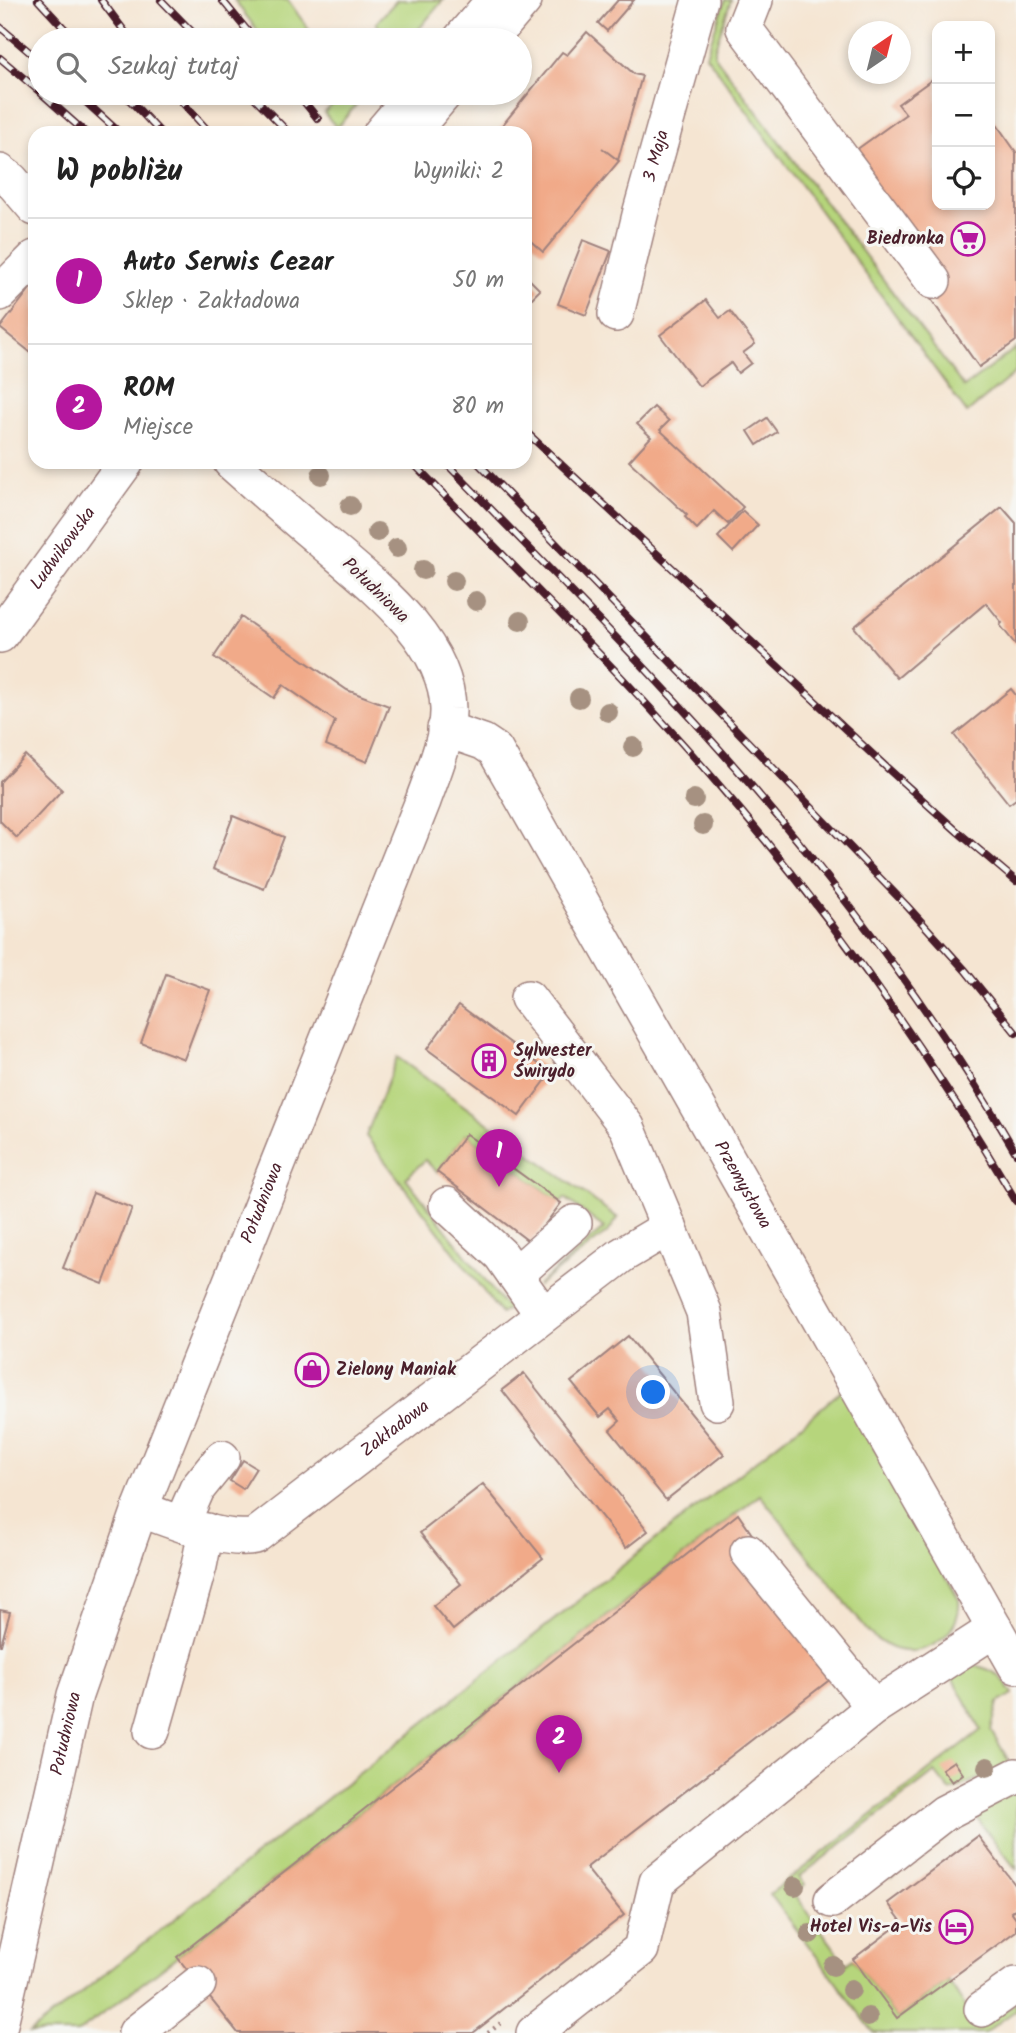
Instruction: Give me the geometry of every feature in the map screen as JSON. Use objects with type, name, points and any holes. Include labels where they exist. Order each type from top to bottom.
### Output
[{"type":"street","points":[[470,28],[494,0]]},
{"type":"street","points":[[500,28],[524,0]]},
{"type":"street","name":"3 Maja","points":[[616,314],[641,211],[700,0]]},
{"type":"street","points":[[755,0],[744,28],[933,281]]},
{"type":"street","points":[[387,126],[405,105]]},
{"type":"street","points":[[417,126],[435,105]]},
{"type":"street","points":[[0,172],[28,200]]},
{"type":"street","points":[[0,293],[28,265]]},
{"type":"street","name":"Ludwikowska","points":[[0,635],[121,469]]},
{"type":"street","name":"Południowa","points":[[0,2024],[75,1695],[140,1509],[423,801],[448,711],[442,674],[433,656],[404,617],[363,577],[240,469]]},
{"type":"street","name":"Przemysłowa","points":[[445,729],[483,742],[495,750],[1016,1666]]},
{"type":"street","points":[[528,998],[627,1127],[704,1312],[717,1402]]},
{"type":"street","points":[[447,1205],[501,1255],[543,1315]]},
{"type":"street","points":[[515,1275],[574,1223]]},
{"type":"street","name":"Zakładowa","points":[[140,1509],[227,1537],[242,1539],[255,1536],[622,1255],[669,1227]]},
{"type":"street","points":[[152,1731],[199,1566],[194,1527],[197,1489],[222,1458]]},
{"type":"street","points":[[748,1552],[874,1707]]},
{"type":"street","points":[[534,2033],[641,1949],[657,1882],[874,1707],[995,1629]]},
{"type":"street","points":[[832,1900],[944,1813],[1016,1776]]},
{"type":"street","points":[[136,2033],[198,1984]]},
{"type":"street","points":[[982,2009],[1016,1985]]},
{"type":"green space","points":[[234,0],[288,0],[308,28],[256,28]]},
{"type":"green space","points":[[397,0],[443,0],[420,28],[380,28],[376,23]]},
{"type":"green space","points":[[725,0],[731,0],[715,48],[715,56],[964,387],[1016,348],[1016,372],[967,413],[706,55]]},
{"type":"green space","points":[[332,105],[356,105],[339,126],[335,126],[324,113]]},
{"type":"green space","points":[[397,1057],[618,1218],[609,1231],[537,1286],[604,1228],[565,1198],[561,1203],[466,1134],[437,1172],[425,1160],[406,1178],[504,1305],[513,1298],[516,1302],[501,1314],[366,1136]]},
{"type":"green space","points":[[842,1390],[959,1599],[955,1623],[940,1640],[930,1647],[906,1651],[891,1648],[870,1634],[760,1495],[177,1957],[77,2033],[30,2033],[805,1422]]},
{"type":"green space","points":[[977,1666],[998,1676],[1013,1694],[998,1703],[991,1730],[1011,1765],[950,1791],[935,1772],[799,1877],[805,1885],[794,1893],[846,1964],[853,1959],[897,2018],[948,1981],[980,2028],[1016,2003],[1016,2010],[984,2033],[874,2033],[770,1894],[981,1730],[950,1674]]},
{"type":"green space","points":[[1016,1787],[1016,1869],[975,1816],[891,1878],[887,1873],[949,1823]]},
{"type":"building","points":[[618,0],[634,0],[607,31],[598,23]]},
{"type":"building","points":[[587,32],[634,74],[642,76],[618,160],[602,148],[619,161],[543,252],[532,242],[532,126],[502,126],[519,105],[532,105],[532,89],[562,52],[567,55]]},
{"type":"building","name":"Biedronka","points":[[932,80],[932,210],[995,210],[995,122],[1016,152],[1016,341],[979,367],[923,288],[856,150],[906,114],[898,104]]},
{"type":"building","points":[[583,240],[611,251],[586,315],[558,304]]},
{"type":"building","points":[[532,282],[540,290],[532,298]]},
{"type":"building","points":[[28,292],[28,350],[0,328]]},
{"type":"building","points":[[706,300],[720,318],[730,311],[755,344],[743,353],[751,363],[738,373],[731,363],[699,386],[660,335]]},
{"type":"building","points":[[654,407],[669,421],[660,430],[743,507],[728,524],[714,511],[697,529],[685,517],[687,515],[629,461],[651,437],[637,424]]},
{"type":"building","points":[[767,418],[777,432],[757,445],[748,431]]},
{"type":"building","points":[[1002,507],[1016,523],[1016,645],[986,603],[897,678],[854,627]]},
{"type":"building","points":[[743,511],[758,525],[733,552],[718,537]]},
{"type":"building","points":[[241,617],[347,690],[389,706],[367,762],[326,745],[335,721],[283,685],[274,698],[214,657]]},
{"type":"building","points":[[1011,689],[1016,695],[1016,799],[1009,804],[954,735]]},
{"type":"building","points":[[25,755],[62,790],[17,838],[0,821],[0,782]]},
{"type":"building","points":[[233,816],[284,837],[264,889],[213,869]]},
{"type":"building","points":[[166,974],[210,990],[184,1059],[141,1043]]},
{"type":"building","name":"Sylwester Świrydo","points":[[459,1005],[551,1073],[519,1116],[427,1049]]},
{"type":"building","points":[[466,1134],[561,1203],[531,1243],[437,1172]]},
{"type":"building","points":[[93,1193],[132,1208],[103,1284],[63,1268]]},
{"type":"building","points":[[628,1336],[724,1454],[666,1500],[610,1430],[620,1421],[610,1409],[600,1417],[571,1382]]},
{"type":"building","points":[[524,1373],[648,1531],[626,1548],[502,1390]]},
{"type":"building","points":[[243,1460],[256,1468],[243,1489],[230,1481]]},
{"type":"building","points":[[483,1484],[543,1558],[453,1630],[433,1606],[461,1584],[420,1533]]},
{"type":"building","points":[[738,1514],[758,1543],[832,1678],[586,1868],[624,1915],[473,2033],[238,2033],[177,1957]]},
{"type":"building","points":[[0,1610],[10,1612],[1,1645],[0,1645]]},
{"type":"building","points":[[954,1761],[963,1774],[952,1782],[942,1769]]},
{"type":"building","name":"Hotel Vis-a-Vis","points":[[978,1836],[1016,1886],[1016,1908],[1011,1912],[1016,1919],[1016,1931],[897,2018],[853,1959],[902,1922],[888,1903]]},
{"type":"railway","points":[[38,0],[64,28]]},
{"type":"railway","points":[[101,0],[122,28]]},
{"type":"railway","points":[[161,0],[188,28]]},
{"type":"railway","points":[[222,0],[245,28]]},
{"type":"railway","points":[[0,27],[28,51]]},
{"type":"railway","points":[[0,58],[28,82]]},
{"type":"railway","points":[[54,105],[78,126]]},
{"type":"railway","points":[[89,105],[112,126]]},
{"type":"railway","points":[[134,105],[154,126]]},
{"type":"railway","points":[[185,105],[204,126]]},
{"type":"railway","points":[[262,105],[282,126]]},
{"type":"railway","points":[[307,105],[318,119]]},
{"type":"railway","points":[[532,438],[885,766],[1016,881]]},
{"type":"railway","points":[[419,469],[638,696],[711,776],[795,877],[911,1035],[1016,1201]]},
{"type":"railway","points":[[452,469],[679,705],[796,838],[913,992],[949,1044],[1016,1153]]},
{"type":"railway","points":[[484,469],[906,905],[965,970],[1016,1033]]},
{"type":"place","name":"Biedronka","points":[[968,239]]},
{"type":"place","name":"Sylwester Świrydo","points":[[489,1061]]},
{"type":"place","name":"Auto Serwis Cezar","points":[[499,1187]]},
{"type":"place","name":"Zielony Maniak","points":[[312,1370]]},
{"type":"place","name":"ROM","points":[[559,1773]]},
{"type":"place","name":"Hotel Vis-a-Vis","points":[[956,1927]]}]
